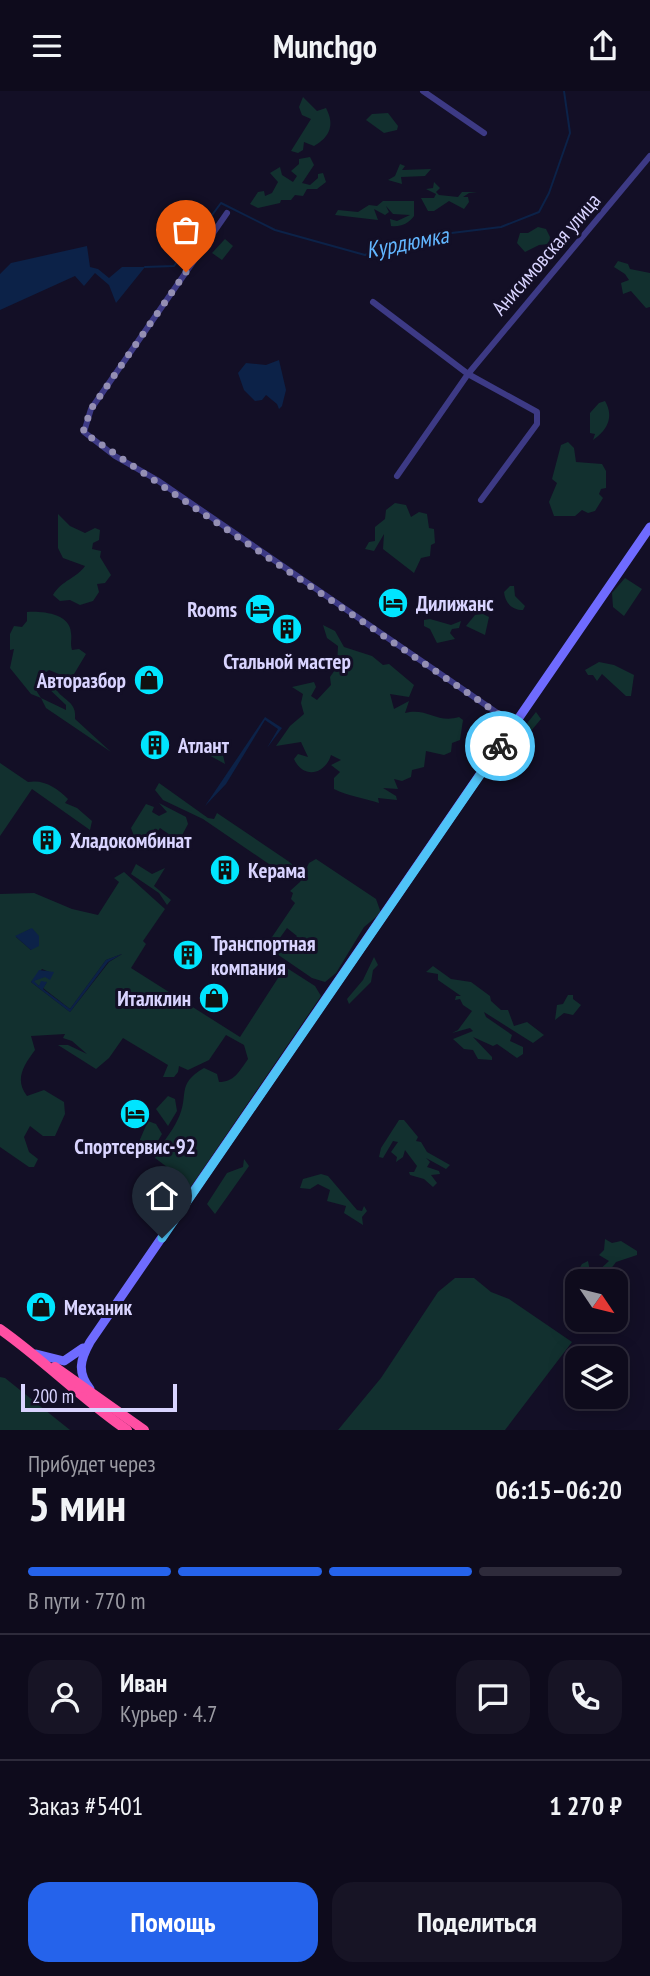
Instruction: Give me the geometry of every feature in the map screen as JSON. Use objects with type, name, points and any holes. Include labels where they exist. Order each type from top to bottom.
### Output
[{"type":"highway","points":[[0,1329],[144,1430]]},
{"type":"highway","points":[[32,1352],[67,1386],[127,1430]]},
{"type":"main road","points":[[94,1395],[83,1381],[80,1368],[90,1342],[650,527]]},
{"type":"main road","points":[[32,1352],[64,1361],[90,1342]]},
{"type":"street","points":[[424,91],[484,133]]},
{"type":"street","name":"Анисимовская улица","points":[[397,476],[468,374],[650,156]]},
{"type":"street","points":[[228,213],[91,409],[83,432],[515,725]]},
{"type":"street","points":[[373,302],[468,374],[534,409],[539,415],[537,424],[481,500]]},
{"type":"green space","points":[[303,97],[317,111],[326,108],[330,125],[327,135],[319,142],[314,146],[304,142],[303,150],[298,153],[291,151],[311,119],[302,115],[299,107]]},
{"type":"green space","points":[[388,113],[398,126],[397,130],[384,133],[366,120],[372,114]]},
{"type":"green space","points":[[310,157],[314,165],[302,183],[310,185],[318,178],[318,174],[323,173],[326,182],[317,189],[307,189],[303,196],[295,195],[291,200],[281,200],[280,203],[258,208],[250,204],[258,192],[264,191],[265,196],[272,193],[278,182],[270,173],[280,167],[282,175],[293,182],[297,176],[291,171],[299,164],[299,159]]},
{"type":"green space","points":[[400,164],[405,166],[402,170],[431,169],[425,176],[401,177],[402,184],[388,180],[395,176]]},
{"type":"green space","points":[[434,182],[440,188],[436,192],[439,195],[458,197],[462,192],[477,192],[463,197],[468,197],[469,202],[464,209],[449,201],[434,211],[428,211],[421,198],[434,198],[436,194],[426,189],[433,188]]},
{"type":"green space","points":[[383,201],[414,201],[414,216],[404,224],[391,226],[390,219],[397,221],[410,215],[393,214],[386,206],[389,212],[385,215],[374,209],[378,220],[335,215],[338,210],[358,212],[369,205],[377,206]]},
{"type":"green space","points":[[538,227],[546,229],[550,237],[549,244],[539,245],[525,252],[517,243],[520,233],[528,233]]},
{"type":"green space","points":[[225,239],[233,246],[222,260],[212,253]]},
{"type":"green space","points":[[618,261],[628,264],[630,269],[650,273],[650,307],[646,308],[631,291],[623,294],[621,283],[629,280],[614,267]]},
{"type":"green space","points":[[605,401],[609,413],[608,423],[602,433],[593,440],[595,434],[590,433],[590,413],[599,403]]},
{"type":"green space","points":[[568,442],[574,448],[576,462],[602,464],[606,471],[606,488],[601,489],[599,494],[603,498],[595,511],[588,513],[582,510],[575,516],[554,516],[549,502],[557,483],[552,479],[561,445]]},
{"type":"green space","points":[[395,503],[406,505],[411,517],[419,512],[427,514],[429,528],[434,529],[435,543],[431,545],[430,556],[421,558],[414,573],[383,549],[384,534],[374,551],[365,549],[369,542],[375,541],[375,527],[385,519],[386,510]]},
{"type":"green space","points":[[58,514],[70,526],[85,533],[95,528],[100,530],[99,540],[93,543],[92,549],[101,551],[100,557],[111,575],[105,583],[97,584],[99,592],[93,601],[80,605],[70,600],[60,601],[53,595],[85,566],[63,558],[58,548]]},
{"type":"green space","points":[[625,578],[642,589],[624,616],[613,607],[612,593]]},
{"type":"green space","points":[[514,586],[515,596],[525,606],[523,610],[512,607],[506,599],[504,592]]},
{"type":"green space","points":[[27,612],[47,613],[66,621],[72,650],[79,649],[86,654],[71,679],[49,670],[38,678],[38,684],[34,687],[41,698],[31,694],[10,668],[14,649],[10,650],[10,634],[14,626],[22,627],[27,621]]},
{"type":"green space","points":[[483,614],[489,617],[485,635],[466,626],[475,615]]},
{"type":"green space","points":[[424,620],[451,625],[461,621],[459,628],[452,629],[450,633],[455,639],[437,643],[430,629],[424,626]]},
{"type":"green space","points":[[323,625],[335,631],[344,647],[372,656],[383,665],[389,664],[414,685],[409,697],[390,694],[394,709],[409,701],[405,713],[420,712],[451,719],[459,717],[463,720],[460,740],[452,743],[451,752],[444,755],[426,751],[424,767],[412,770],[411,777],[402,781],[394,779],[398,789],[383,788],[396,796],[397,800],[378,798],[379,803],[334,789],[334,778],[340,772],[331,765],[341,760],[331,755],[324,767],[308,772],[294,759],[298,754],[308,757],[301,742],[276,746],[290,726],[304,714],[301,703],[303,694],[292,687],[314,682],[316,687],[311,696],[317,700],[331,685],[330,677],[337,667],[338,646],[327,638]]},
{"type":"green space","points":[[599,662],[614,665],[634,675],[631,696],[626,696],[602,674],[597,681],[593,675],[588,675],[585,670]]},
{"type":"green space","points":[[46,686],[55,688],[74,708],[75,719],[111,752],[46,708],[41,698],[66,710],[66,705]]},
{"type":"green space","points":[[536,712],[541,719],[526,737],[530,742],[528,745],[517,736]]},
{"type":"green space","points":[[218,744],[231,744],[222,751],[225,764],[207,754],[215,753],[214,747]]},
{"type":"green space","points":[[0,763],[28,782],[45,783],[59,791],[68,799],[65,803],[77,808],[92,821],[90,830],[32,789],[0,836]]},
{"type":"green space","points":[[159,783],[208,818],[214,819],[217,813],[295,867],[288,870],[296,871],[288,875],[282,873],[203,819],[163,800],[155,790]]},
{"type":"green space","points":[[159,803],[186,817],[188,824],[179,841],[160,828],[148,845],[134,836],[131,828],[146,804],[154,807],[152,812],[159,816],[167,812]]},
{"type":"green space","points":[[316,859],[376,899],[381,913],[364,927],[336,973],[325,982],[312,978],[277,954],[279,951],[284,953],[297,936],[287,928],[274,946],[276,950],[266,946],[295,903],[291,899],[293,893],[290,891],[300,882],[309,863]]},
{"type":"green space","points":[[136,864],[152,874],[165,868],[154,886],[171,900],[167,905],[159,893],[131,874]]},
{"type":"green space","points":[[124,872],[165,909],[143,941],[146,944],[131,968],[240,1037],[280,975],[275,970],[279,963],[315,986],[321,996],[184,1197],[175,1205],[156,1191],[155,1187],[167,1167],[155,1158],[178,1119],[189,1080],[204,1068],[217,1074],[219,1082],[229,1080],[248,1059],[244,1045],[226,1035],[209,1060],[188,1070],[179,1066],[174,1077],[163,1077],[168,1065],[123,1038],[109,1058],[96,1069],[58,1045],[68,1045],[87,1054],[72,1041],[63,1038],[65,1034],[31,1036],[35,1050],[22,1072],[23,1090],[27,1096],[44,1090],[64,1102],[65,1114],[55,1136],[43,1136],[30,1126],[24,1137],[29,1152],[38,1159],[34,1167],[29,1167],[0,1147],[0,894],[34,893],[72,909],[98,915],[119,882],[114,878]],"holes":[[[30,929],[38,940],[31,950],[16,937]],[[122,954],[109,962],[70,1012],[31,982],[42,969],[49,972],[33,981],[40,987],[47,982],[43,988],[70,1009],[106,960]]]},
{"type":"green space","points":[[374,957],[378,965],[373,970],[371,982],[349,1004],[347,999],[363,980]]},
{"type":"green space","points":[[433,966],[451,979],[471,982],[490,996],[491,1001],[501,1010],[508,1010],[514,1026],[527,1022],[544,1035],[533,1043],[484,1012],[486,1017],[512,1035],[510,1041],[523,1047],[523,1054],[517,1058],[497,1044],[493,1046],[473,1037],[492,1057],[492,1060],[478,1059],[473,1050],[464,1049],[453,1039],[473,1031],[470,1028],[452,1033],[458,1030],[472,1011],[463,1005],[460,999],[455,1000],[456,996],[461,996],[438,980],[438,974],[426,972]]},
{"type":"green space","points":[[568,995],[573,995],[573,999],[581,1005],[573,1015],[564,1013],[555,1020],[557,1005],[563,1004]]},
{"type":"green space","points":[[168,1096],[175,1099],[177,1111],[168,1126],[156,1109]]},
{"type":"green space","points":[[399,1120],[404,1120],[418,1137],[416,1141],[421,1142],[427,1152],[450,1165],[446,1169],[426,1158],[430,1162],[427,1167],[439,1171],[440,1174],[431,1175],[437,1183],[433,1187],[424,1179],[410,1175],[409,1172],[414,1172],[417,1166],[405,1150],[403,1157],[396,1162],[397,1157],[391,1152],[398,1142],[393,1141],[383,1158],[379,1157],[381,1148]]},
{"type":"green space","points":[[148,1121],[156,1124],[162,1134],[149,1156],[138,1144]]},
{"type":"green space","points":[[244,1159],[249,1166],[215,1214],[207,1204],[227,1173],[243,1167]]},
{"type":"green space","points":[[321,1174],[328,1176],[357,1210],[362,1211],[364,1206],[367,1211],[362,1217],[363,1225],[344,1213],[346,1206],[327,1201],[330,1190],[318,1184],[310,1189],[300,1188],[303,1179]]},
{"type":"green space","points":[[605,1239],[612,1243],[621,1241],[637,1251],[637,1255],[616,1262],[611,1269],[600,1269],[609,1261],[599,1255],[604,1250]]},
{"type":"green space","points":[[588,1261],[590,1269],[579,1269],[582,1264]]},
{"type":"green space","points":[[455,1278],[474,1278],[491,1292],[509,1299],[572,1342],[565,1346],[565,1351],[505,1430],[338,1430],[381,1378],[438,1292]]},
{"type":"green space","points":[[0,1377],[5,1378],[70,1430],[0,1430]]},
{"type":"water","points":[[87,246],[90,267],[98,269],[109,278],[122,267],[145,267],[116,303],[109,285],[95,273],[84,286],[75,276],[0,310],[0,274],[11,263]]},
{"type":"water","points":[[279,360],[286,390],[279,409],[266,395],[262,400],[255,401],[244,390],[238,373],[246,363],[266,365]]},
{"type":"water","points":[[265,717],[282,728],[267,748],[278,729],[265,720],[226,784],[205,806]]},
{"type":"water","points":[[32,928],[39,936],[39,946],[31,950],[15,936]]},
{"type":"water","points":[[122,954],[108,962],[70,1012],[31,982],[39,970],[54,972],[50,980],[45,977],[34,981],[39,986],[41,981],[47,982],[43,989],[70,1009],[106,960]]},
{"type":"waterway","name":"Курдюмка","points":[[145,267],[174,266],[221,203],[275,230],[365,255],[402,239],[501,227],[539,212],[549,193],[570,133],[564,91]]},
{"type":"way so far","points":[[186,272],[91,409],[86,422],[87,428],[83,432],[90,440],[157,480],[515,725],[500,746]]},
{"type":"place","name":"Дилижанс","points":[[393,603]]},
{"type":"place","name":"Rooms","points":[[260,609]]},
{"type":"place","name":"Стальной мастер","points":[[287,629]]},
{"type":"place","name":"Авторазбор","points":[[149,680]]},
{"type":"place","name":"Атлант","points":[[155,745]]},
{"type":"place","name":"Хладокомбинат","points":[[47,840]]},
{"type":"place","name":"Керама","points":[[225,870]]},
{"type":"place","name":"Транспортная компания","points":[[188,955]]},
{"type":"place","name":"Италклин","points":[[214,998]]},
{"type":"place","name":"Спортсервис-92","points":[[135,1114]]},
{"type":"place","name":"Механик","points":[[41,1307]]},
{"type":"route","points":[[162,1238],[500,746]]}]
